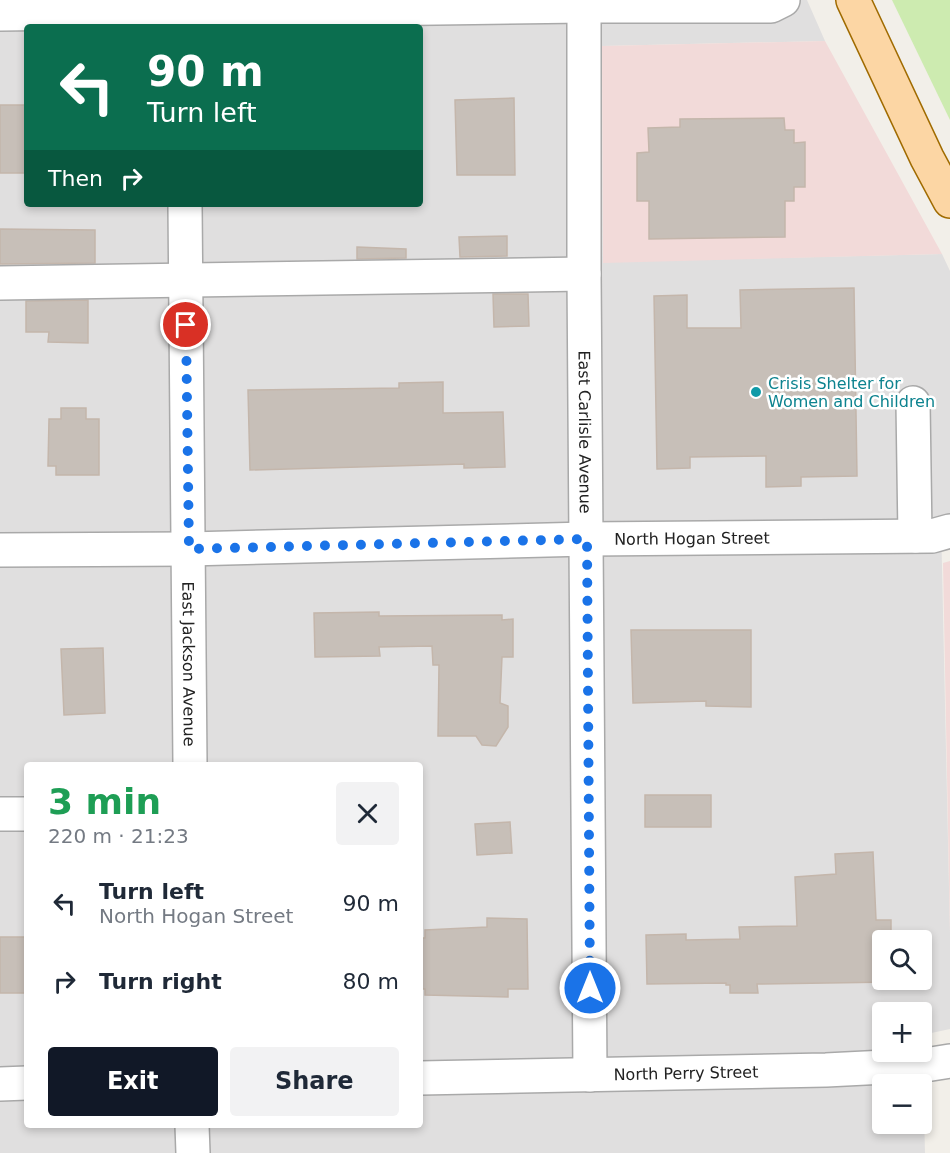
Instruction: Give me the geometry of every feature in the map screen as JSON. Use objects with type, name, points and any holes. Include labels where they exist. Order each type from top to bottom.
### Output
[{"type":"main road","points":[[853,0],[950,201]]},
{"type":"street","points":[[0,14],[584,6],[771,6],[783,0]]},
{"type":"street","name":"East Carlisle Avenue","points":[[584,6],[590,1075]]},
{"type":"street","name":"East Jackson Avenue","points":[[185,207],[190,762]]},
{"type":"street","points":[[0,283],[584,274]]},
{"type":"street","points":[[912,402],[915,536]]},
{"type":"street","name":"North Hogan Street","points":[[0,550],[189,549],[587,539],[932,536],[950,531]]},
{"type":"street","points":[[0,814],[24,814]]},
{"type":"street","name":"North Perry Street","points":[[423,1078],[826,1070],[925,1065],[950,1061]]},
{"type":"street","points":[[0,1084],[24,1083]]},
{"type":"street","points":[[192,1128],[193,1153]]},
{"type":"shaded area","points":[[0,0],[807,0],[825,41],[602,46],[603,262],[942,254],[950,271],[950,518],[941,521],[950,1029],[932,1033],[932,1002],[872,1002],[872,1062],[923,1062],[923,1074],[872,1074],[872,1134],[925,1134],[925,1153],[0,1153]]},
{"type":"shaded area","points":[[825,41],[942,254],[603,263],[602,46]]},
{"type":"shaded area","points":[[950,561],[950,933],[943,563]]},
{"type":"green space","points":[[892,0],[950,0],[950,120]]},
{"type":"building","points":[[514,98],[515,175],[457,175],[455,100]]},
{"type":"building","points":[[0,105],[24,105],[24,173],[0,173]]},
{"type":"building","points":[[784,118],[785,130],[794,130],[794,143],[805,142],[805,187],[794,187],[794,201],[785,201],[785,237],[649,239],[649,201],[637,201],[637,153],[649,152],[648,128],[680,127],[680,119]]},
{"type":"building","points":[[0,229],[95,230],[95,263],[0,264]]},
{"type":"building","points":[[507,236],[507,256],[460,257],[459,237]]},
{"type":"building","points":[[357,247],[406,249],[406,258],[357,259]]},
{"type":"building","name":"Crisis Shelter for Women and Children","points":[[854,288],[857,476],[801,477],[801,486],[766,487],[766,456],[690,457],[690,468],[657,469],[654,296],[687,295],[687,328],[741,328],[740,290]]},
{"type":"building","points":[[493,294],[528,294],[529,326],[494,327]]},
{"type":"building","points":[[88,300],[88,343],[48,342],[49,332],[26,332],[26,301]]},
{"type":"building","points":[[443,382],[443,413],[503,412],[505,467],[464,468],[464,464],[250,470],[248,390],[399,388],[399,383]]},
{"type":"building","points":[[61,408],[86,408],[86,419],[99,419],[99,475],[56,475],[56,466],[48,466],[49,419],[61,419]]},
{"type":"building","points":[[379,612],[379,616],[502,615],[502,620],[513,619],[513,657],[502,657],[500,703],[508,706],[508,727],[496,746],[482,745],[476,736],[438,736],[439,665],[433,665],[432,646],[379,647],[380,656],[315,657],[314,613]]},
{"type":"building","points":[[631,630],[751,630],[751,707],[706,706],[706,701],[633,703]]},
{"type":"building","points":[[103,648],[105,713],[64,715],[61,649]]},
{"type":"building","points":[[645,795],[711,795],[711,827],[645,827]]},
{"type":"building","points":[[510,822],[512,853],[477,855],[475,824]]},
{"type":"building","points":[[873,852],[876,920],[891,920],[891,930],[872,930],[872,982],[757,984],[758,993],[730,993],[730,985],[726,983],[647,984],[646,935],[686,934],[686,940],[740,939],[739,927],[797,926],[795,877],[836,874],[835,854]]},
{"type":"building","points":[[487,918],[527,919],[528,989],[508,989],[508,997],[425,995],[423,938],[425,938],[425,930],[487,927]]},
{"type":"building","points":[[0,937],[24,937],[24,993],[0,993]]},
{"type":"place","name":"Crisis Shelter for Women and Children","points":[[756,392]]},
{"type":"route","points":[[186,325],[189,549],[587,539],[590,988]]}]
